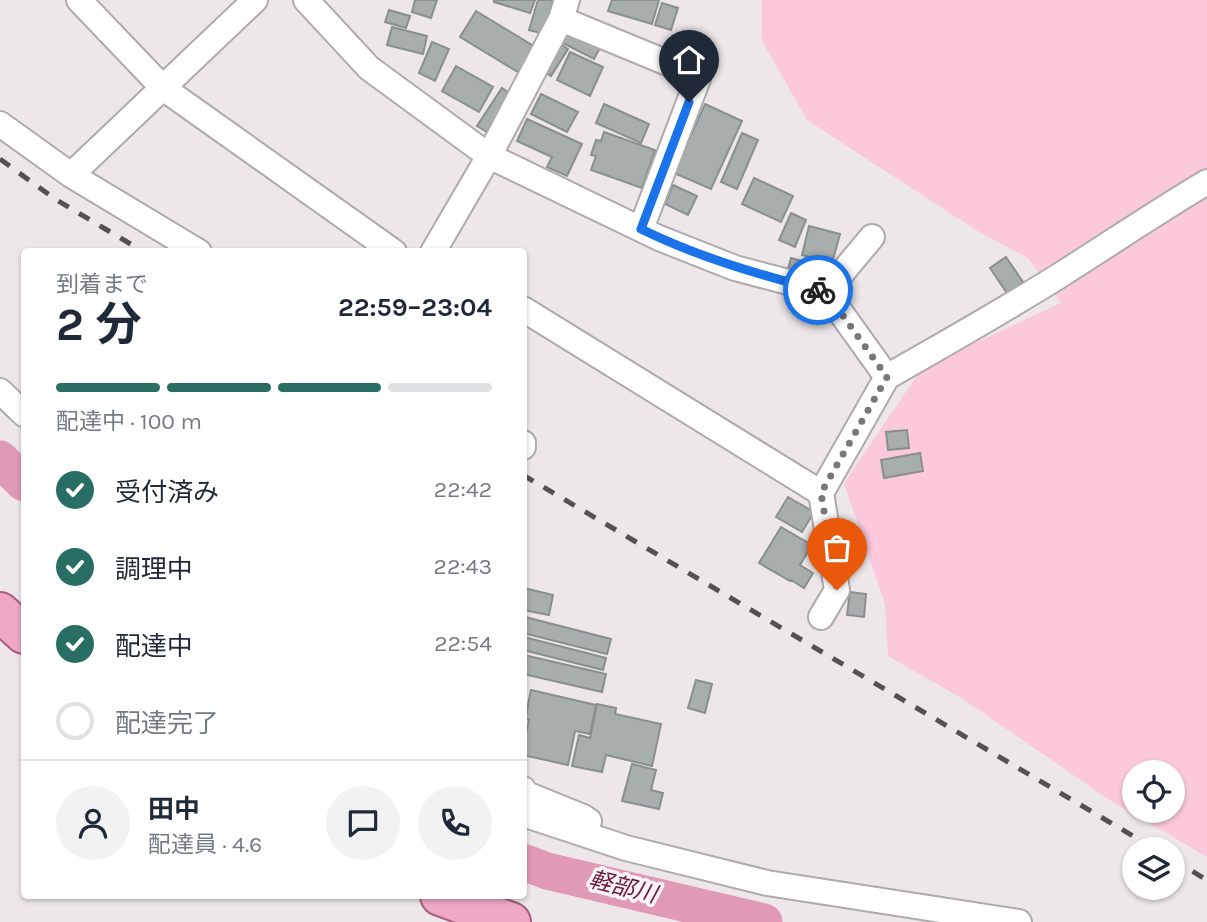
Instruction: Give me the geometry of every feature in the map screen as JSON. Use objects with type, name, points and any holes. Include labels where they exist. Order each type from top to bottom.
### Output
[{"type":"main road","points":[[0,612],[21,631]]},
{"type":"main road","points":[[448,899],[511,922]]},
{"type":"street","points":[[79,0],[163,88],[388,248]]},
{"type":"street","points":[[71,175],[255,0]]},
{"type":"street","points":[[306,0],[369,68],[489,156],[659,238],[735,268],[826,292],[887,377]]},
{"type":"street","points":[[435,248],[489,156],[564,10],[699,76],[641,229]]},
{"type":"street","points":[[0,124],[71,175],[192,248]]},
{"type":"street","points":[[821,617],[837,590],[821,493],[887,377],[983,322],[1207,183]]},
{"type":"street","points":[[826,292],[872,237]]},
{"type":"street","points":[[527,311],[821,493]]},
{"type":"street","points":[[0,391],[21,411]]},
{"type":"street","points":[[527,794],[583,817],[626,848]]},
{"type":"street","points":[[527,815],[626,848],[767,883],[1019,922]]},
{"type":"shaded area","points":[[762,0],[1207,0],[1207,857],[1185,844],[1185,837],[1173,837],[1149,823],[1185,823],[1185,760],[1122,760],[1122,807],[963,699],[888,656],[885,604],[844,483],[923,367],[1061,303],[1028,258],[979,232],[807,120],[762,41]]},
{"type":"building","points":[[415,0],[437,0],[431,18],[412,12]]},
{"type":"building","points":[[494,0],[535,0],[530,13]]},
{"type":"building","points":[[538,0],[553,0],[544,34],[529,30]]},
{"type":"building","points":[[612,0],[659,0],[652,24],[608,11]]},
{"type":"building","points":[[662,3],[678,8],[671,30],[655,25]]},
{"type":"building","points":[[389,10],[410,16],[406,28],[385,22]]},
{"type":"building","points":[[476,11],[537,48],[521,74],[460,37]]},
{"type":"building","points":[[392,27],[427,36],[423,54],[387,45]]},
{"type":"building","points":[[566,28],[601,46],[594,59],[559,41]]},
{"type":"building","points":[[432,42],[449,49],[435,81],[419,73]]},
{"type":"building","points":[[557,42],[568,49],[551,76],[540,69]]},
{"type":"building","points":[[570,52],[603,67],[590,96],[557,80]]},
{"type":"building","points":[[456,66],[493,87],[479,112],[442,91]]},
{"type":"building","points":[[502,88],[517,98],[492,135],[477,126]]},
{"type":"building","points":[[541,94],[578,112],[567,132],[531,114]]},
{"type":"building","points":[[604,104],[649,124],[641,143],[596,123]]},
{"type":"building","points":[[705,104],[742,121],[711,189],[674,173]]},
{"type":"building","points":[[527,119],[582,144],[567,176],[547,167],[552,157],[517,141]]},
{"type":"building","points":[[604,132],[655,150],[642,188],[591,170],[596,156],[591,155],[596,140],[601,141]]},
{"type":"building","points":[[742,133],[758,140],[737,189],[721,182]]},
{"type":"building","points":[[754,178],[793,196],[781,222],[742,204]]},
{"type":"building","points":[[673,185],[697,196],[688,215],[665,204]]},
{"type":"building","points":[[791,213],[806,220],[795,247],[779,240]]},
{"type":"building","points":[[809,226],[840,234],[832,263],[802,255]]},
{"type":"building","points":[[1006,257],[1023,282],[1007,293],[990,268]]},
{"type":"building","points":[[791,258],[808,263],[803,278],[787,273]]},
{"type":"building","points":[[907,430],[909,448],[888,450],[886,432]]},
{"type":"building","points":[[920,453],[923,471],[884,478],[881,460]]},
{"type":"building","points":[[788,497],[814,512],[802,532],[776,517]]},
{"type":"building","points":[[781,527],[812,545],[800,565],[813,573],[804,588],[759,563]]},
{"type":"building","points":[[527,589],[553,595],[549,615],[527,611]]},
{"type":"building","points":[[850,592],[866,594],[864,617],[847,615]]},
{"type":"building","points":[[527,618],[611,639],[607,654],[527,634]]},
{"type":"building","points":[[527,638],[606,658],[603,670],[527,651]]},
{"type":"building","points":[[527,656],[606,674],[602,692],[527,675]]},
{"type":"building","points":[[696,680],[712,684],[705,713],[688,708]]},
{"type":"building","points":[[531,690],[596,705],[590,734],[575,731],[568,765],[527,756],[527,709]]},
{"type":"building","points":[[597,704],[616,708],[615,714],[661,724],[652,766],[606,755],[602,772],[572,766],[579,735],[590,738]]},
{"type":"building","points":[[632,764],[656,770],[651,790],[663,793],[659,809],[622,801]]},
{"type":"waterway","name":"軽部川","points":[[0,459],[21,480]]},
{"type":"waterway","name":"軽部川","points":[[527,864],[547,871],[764,922]]},
{"type":"railway","points":[[0,159],[55,199],[137,248]]},
{"type":"railway","points":[[527,477],[1135,837]]},
{"type":"railway","points":[[1185,867],[1207,880]]},
{"type":"way so far","points":[[818,290],[826,292],[887,377],[821,493],[837,590]]},
{"type":"route","points":[[689,102],[641,229],[735,268],[818,290]]}]
